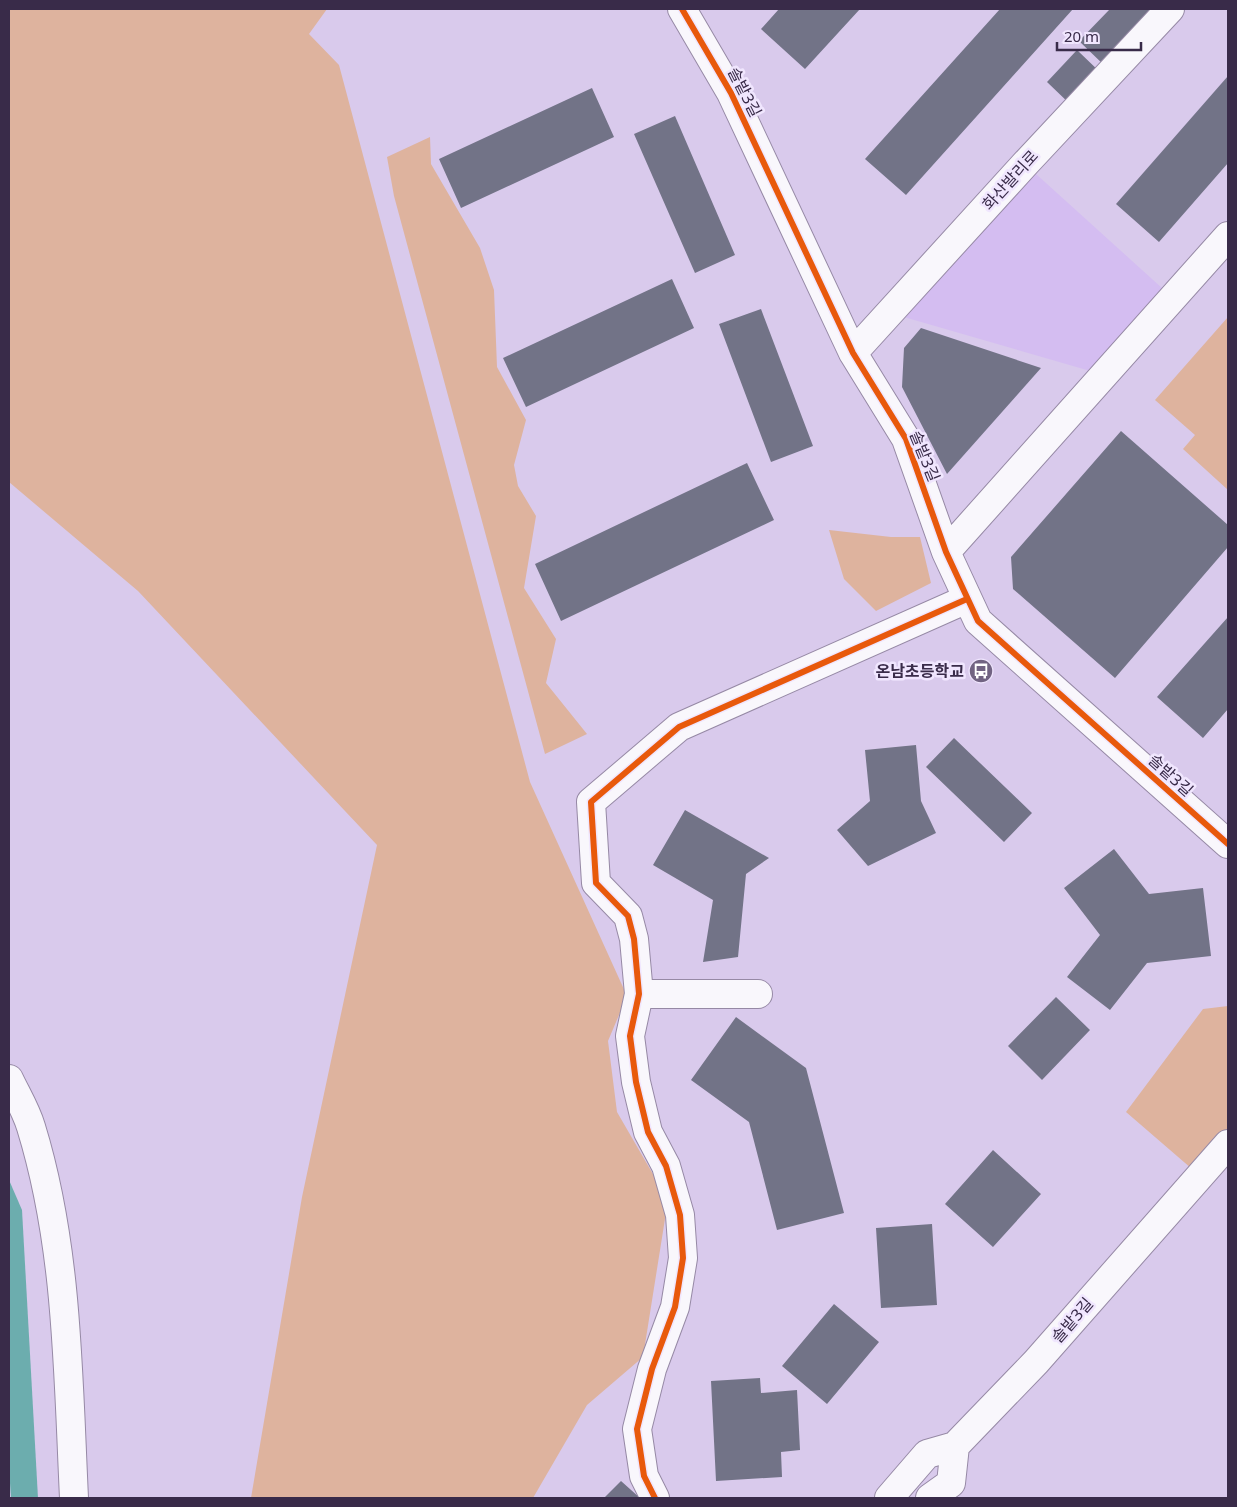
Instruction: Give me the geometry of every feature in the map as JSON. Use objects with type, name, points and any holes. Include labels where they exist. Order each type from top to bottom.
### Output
[{"type":"street","name":"화산발리로","points":[[853,353],[1025,164],[1170,9]]},
{"type":"street","name":"솔밭3길","points":[[684,10],[731,93],[853,353],[906,439],[946,552],[978,621],[1228,844]]},
{"type":"street","points":[[946,552],[1228,236]]},
{"type":"street","points":[[655,1498],[644,1476],[637,1429],[652,1369],[675,1308],[682,1258],[680,1215],[666,1166],[648,1132],[636,1082],[630,1036],[638,994],[634,939],[628,916],[596,883],[591,802],[679,727],[967,599]]},
{"type":"street","points":[[638,994],[758,994]]},
{"type":"street","points":[[9,1079],[30,1125],[50,1201],[64,1309],[74,1498]]},
{"type":"street","name":"솔밭3길","points":[[955,1446],[1036,1362],[1228,1144]]},
{"type":"street","points":[[889,1498],[927,1454],[955,1446],[951,1483],[930,1498]]},
{"type":"shaded area","points":[[9,9],[327,9],[309,34],[339,65],[530,782],[627,996],[608,1041],[617,1112],[668,1200],[643,1357],[587,1405],[533,1498],[251,1498],[302,1197],[377,845],[138,591],[9,482]]},
{"type":"shaded area","points":[[430,137],[431,164],[480,248],[494,290],[497,367],[526,420],[514,465],[518,486],[536,516],[524,588],[556,639],[546,683],[587,734],[545,754],[394,196],[387,157]]},
{"type":"shaded area","points":[[1025,164],[1173,298],[1104,375],[890,313]]},
{"type":"shaded area","points":[[1228,317],[1228,490],[1183,449],[1195,435],[1155,400]]},
{"type":"shaded area","points":[[829,530],[891,537],[920,537],[931,583],[876,611],[844,579]]},
{"type":"shaded area","points":[[1228,1006],[1228,1144],[1199,1175],[1126,1112],[1203,1009]]},
{"type":"shaded area","points":[[9,1180],[22,1210],[38,1498],[11,1498],[9,1469]]},
{"type":"building","points":[[779,9],[860,9],[805,69],[761,29]]},
{"type":"building","points":[[1000,9],[1073,9],[906,195],[865,159]]},
{"type":"building","points":[[1110,9],[1162,9],[1106,67],[1079,41]]},
{"type":"building","points":[[1077,50],[1102,74],[1072,106],[1047,82]]},
{"type":"building","points":[[1228,76],[1228,163],[1159,242],[1116,204]]},
{"type":"building","points":[[592,88],[614,137],[461,208],[439,159]]},
{"type":"building","points":[[675,116],[735,255],[695,273],[634,134]]},
{"type":"building","points":[[672,279],[694,328],[526,407],[503,358]]},
{"type":"building","points":[[761,309],[813,446],[771,462],[719,324]]},
{"type":"building","points":[[921,328],[1041,368],[947,474],[902,387],[904,348]]},
{"type":"building","points":[[1121,431],[1228,525],[1228,547],[1115,678],[1013,589],[1011,557]]},
{"type":"building","points":[[747,463],[774,520],[561,621],[535,564]]},
{"type":"building","points":[[1228,617],[1228,709],[1203,738],[1157,697]]},
{"type":"building","points":[[954,738],[1032,813],[1004,842],[926,767]]},
{"type":"building","points":[[916,745],[921,801],[936,833],[868,866],[837,830],[870,801],[865,750]]},
{"type":"building","points":[[685,810],[769,858],[746,874],[738,957],[703,962],[713,900],[653,865]]},
{"type":"building","points":[[1114,849],[1149,894],[1203,888],[1211,956],[1147,963],[1110,1010],[1067,977],[1100,935],[1064,888]]},
{"type":"building","points":[[1056,997],[1090,1030],[1042,1080],[1008,1046]]},
{"type":"building","points":[[736,1017],[806,1068],[844,1213],[777,1230],[749,1122],[691,1080]]},
{"type":"building","points":[[993,1150],[1041,1194],[993,1247],[945,1204]]},
{"type":"building","points":[[932,1224],[937,1305],[881,1308],[876,1228]]},
{"type":"building","points":[[834,1304],[879,1342],[827,1404],[782,1366]]},
{"type":"building","points":[[760,1378],[761,1393],[797,1390],[800,1450],[781,1452],[782,1477],[716,1481],[711,1381]]},
{"type":"building","points":[[621,1481],[640,1498],[604,1498]]},
{"type":"cycle path","points":[[682,9],[731,93],[853,353],[906,439],[946,552],[978,621],[1228,844]]},
{"type":"cycle path","points":[[655,1498],[644,1476],[637,1429],[652,1369],[675,1307],[683,1258],[680,1215],[666,1166],[648,1132],[636,1082],[630,1036],[639,994],[634,939],[628,916],[596,883],[591,802],[679,727],[967,599]]},
{"type":"place","name":"온남초등학교","points":[[981,671]]}]
